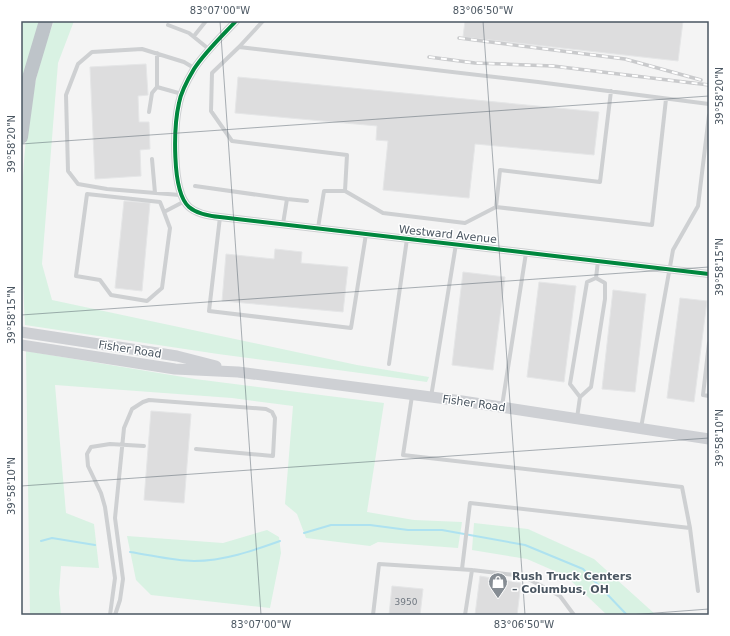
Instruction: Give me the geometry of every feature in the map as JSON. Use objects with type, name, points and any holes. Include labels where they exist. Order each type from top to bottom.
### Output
[{"type":"highway","points":[[21,137],[29,78],[46,21]]},
{"type":"main road","name":"Fisher Road","points":[[21,332],[177,356],[238,372]]},
{"type":"main road","name":"Fisher Road","points":[[21,345],[175,369],[238,372],[431,397],[709,439]]},
{"type":"street","points":[[184,201],[176,159],[178,107],[182,94],[194,68],[236,21]]},
{"type":"street","name":"Westward Avenue","points":[[184,201],[198,213],[220,217],[709,274]]},
{"type":"lane","points":[[194,36],[206,21]]},
{"type":"lane","points":[[263,21],[212,73],[211,111],[232,140],[347,155],[345,191]]},
{"type":"lane","points":[[168,25],[194,36],[210,50]]},
{"type":"lane","points":[[239,47],[709,104]]},
{"type":"lane","points":[[184,201],[155,193],[107,189],[78,184],[68,171],[66,95],[78,64],[92,52],[142,49],[184,62],[194,68]]},
{"type":"lane","points":[[149,112],[152,93],[157,87],[157,54]]},
{"type":"lane","points":[[157,87],[182,94]]},
{"type":"lane","points":[[496,207],[500,170],[600,182],[611,91]]},
{"type":"lane","points":[[318,228],[324,191],[345,191],[383,212],[465,223],[496,207],[652,225],[666,99]]},
{"type":"lane","points":[[641,428],[673,250],[698,206],[709,115]]},
{"type":"lane","points":[[152,159],[155,193]]},
{"type":"lane","points":[[196,186],[307,202]]},
{"type":"lane","points":[[87,194],[160,202],[164,212],[170,228],[162,288],[147,301],[111,295],[100,280],[76,276],[87,194]]},
{"type":"lane","points":[[283,224],[288,199]]},
{"type":"lane","points":[[164,212],[184,201]]},
{"type":"lane","points":[[220,217],[209,310],[351,328],[366,234]]},
{"type":"lane","points":[[389,364],[407,239]]},
{"type":"lane","points":[[431,397],[456,244]]},
{"type":"lane","points":[[502,407],[526,252]]},
{"type":"lane","points":[[596,278],[598,261]]},
{"type":"lane","points":[[580,398],[570,384],[587,282],[596,278]]},
{"type":"lane","points":[[576,419],[580,398],[591,387],[605,299],[605,283],[596,278]]},
{"type":"lane","points":[[709,343],[703,395],[709,396]]},
{"type":"lane","points":[[412,395],[403,455],[682,488],[690,528],[698,591]]},
{"type":"lane","points":[[115,615],[120,600],[123,579],[115,518],[124,428],[132,409],[149,400],[266,409],[272,412],[275,418],[273,456],[196,449]]},
{"type":"lane","points":[[110,615],[115,578],[101,493],[88,466],[87,454],[91,447],[98,444],[144,446]]},
{"type":"lane","points":[[462,569],[470,503],[690,528]]},
{"type":"lane","points":[[373,615],[379,564],[462,569],[523,576],[560,596],[574,615]]},
{"type":"lane","points":[[465,615],[472,570]]},
{"type":"green space","points":[[21,21],[43,21],[21,108]]},
{"type":"green space","points":[[54,21],[74,21],[58,63],[42,264],[52,300],[357,365],[429,377],[427,382],[218,354],[25,325],[22,248],[23,171],[33,95],[42,58]]},
{"type":"green space","points":[[26,351],[195,379],[384,403],[367,512],[414,520],[462,522],[458,548],[378,542],[370,546],[306,538],[297,514],[285,504],[293,406],[232,398],[55,385],[66,513],[94,524],[99,568],[61,566],[59,593],[61,615],[30,615]]},
{"type":"green space","points":[[474,523],[528,529],[594,559],[656,615],[607,615],[566,576],[527,559],[472,550]]},
{"type":"green space","points":[[267,530],[279,537],[281,553],[270,608],[151,595],[136,580],[127,536],[223,543]]},
{"type":"building","points":[[465,21],[683,21],[678,61],[463,37]]},
{"type":"building","points":[[146,64],[148,95],[138,96],[139,122],[149,122],[150,149],[140,150],[141,176],[95,179],[90,67]]},
{"type":"building","points":[[238,77],[599,112],[594,155],[475,144],[469,198],[383,190],[388,141],[376,140],[377,126],[235,113]]},
{"type":"building","points":[[124,201],[150,203],[142,291],[115,288]]},
{"type":"building","points":[[275,249],[302,252],[301,263],[348,267],[343,312],[222,301],[226,254],[274,259]]},
{"type":"building","points":[[463,272],[505,277],[493,370],[452,365]]},
{"type":"building","points":[[539,282],[576,286],[564,382],[527,377]]},
{"type":"building","points":[[613,290],[646,294],[635,392],[602,389]]},
{"type":"building","points":[[680,298],[707,301],[694,402],[667,398]]},
{"type":"building","points":[[151,411],[191,414],[184,503],[144,500]]},
{"type":"building","name":"Rush Truck Centers – Columbus, OH","points":[[480,576],[521,583],[517,615],[475,615]]},
{"type":"building","points":[[392,586],[423,589],[420,615],[389,615]]},
{"type":"waterway","points":[[304,533],[331,525],[370,525],[408,530],[442,530],[525,545],[583,569],[627,615]]},
{"type":"waterway","points":[[41,541],[52,538],[95,545]]},
{"type":"waterway","points":[[130,552],[178,560],[205,561],[238,555],[280,541]]},
{"type":"railway","points":[[459,38],[625,59],[701,80]]},
{"type":"railway","points":[[429,57],[475,63],[553,66],[709,85]]},
{"type":"cycle path","points":[[236,21],[198,63],[181,94],[179,103],[175,141],[175,157],[179,187],[183,199],[189,207],[196,211],[216,217],[709,274]]},
{"type":"place","name":"Rush Truck Centers – Columbus, OH","points":[[498,599]]}]
